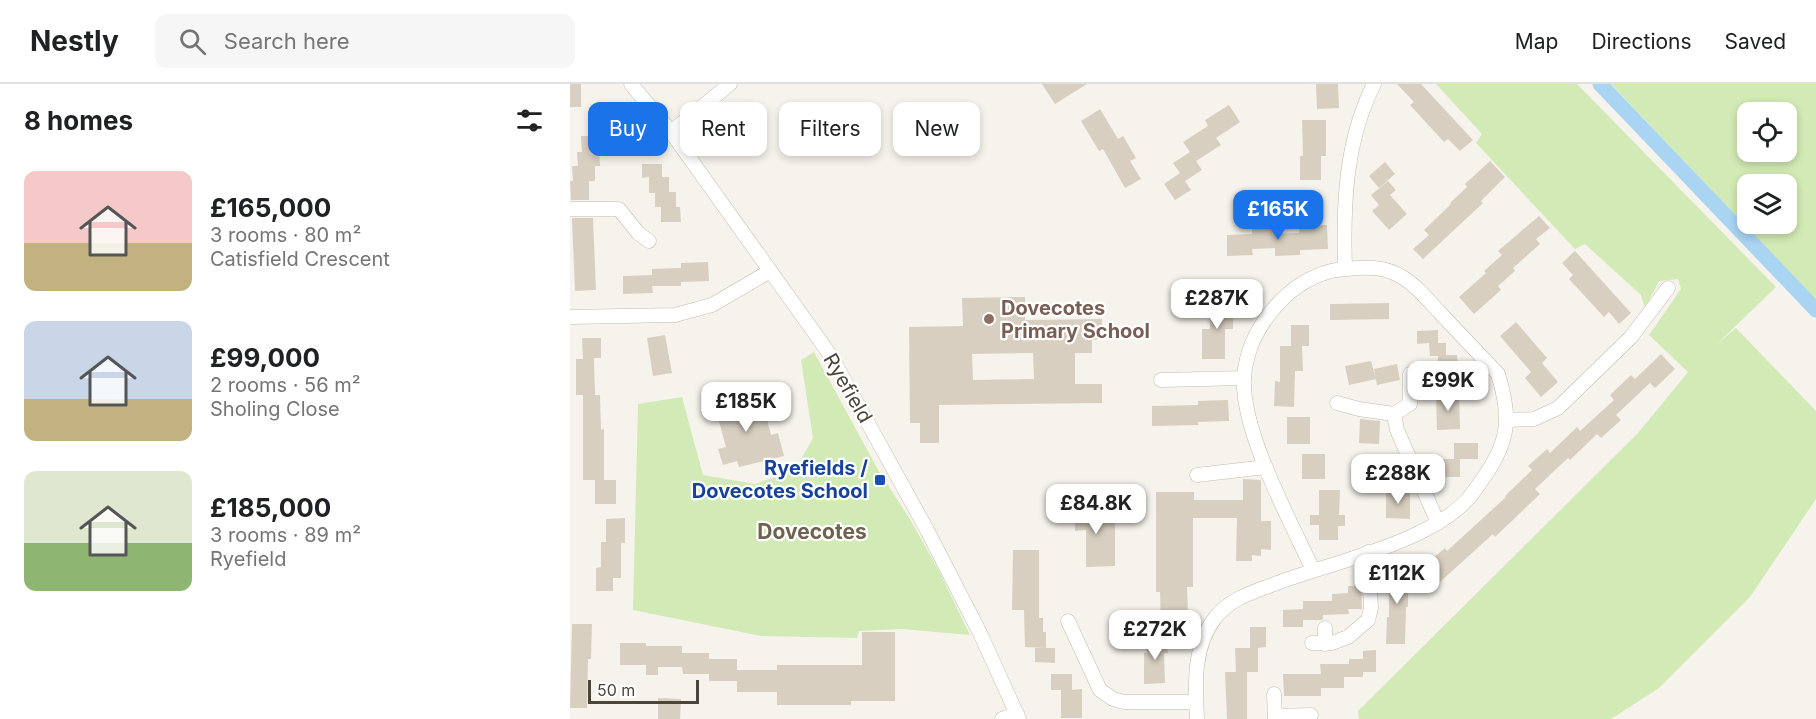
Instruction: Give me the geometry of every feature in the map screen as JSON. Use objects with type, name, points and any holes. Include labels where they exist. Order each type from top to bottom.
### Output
[{"type":"street","name":"Ryefield","points":[[631,84],[671,132],[831,356],[981,633],[1018,716]]},
{"type":"street","points":[[671,132],[730,84]]},
{"type":"street","points":[[1345,269],[1343,231],[1346,178],[1355,128],[1374,84]]},
{"type":"street","points":[[570,209],[619,209],[638,233],[649,241]]},
{"type":"street","points":[[1197,719],[1197,663],[1200,648],[1214,618],[1225,606],[1239,598],[1313,570],[1411,537],[1438,523],[1467,500],[1488,471],[1503,441],[1508,420],[1498,374],[1418,289],[1401,276],[1378,267],[1330,271],[1312,278],[1290,292],[1272,311],[1256,334],[1249,352],[1244,378],[1247,411],[1266,467],[1313,570]]},
{"type":"street","points":[[570,317],[675,315],[712,305],[770,271]]},
{"type":"street","points":[[1508,420],[1534,419],[1558,408],[1631,337],[1668,288]]},
{"type":"street","points":[[1337,403],[1394,414],[1410,404],[1410,374]]},
{"type":"street","points":[[1161,380],[1244,378]]},
{"type":"street","points":[[1394,414],[1397,430],[1438,523]]},
{"type":"street","points":[[1197,475],[1266,467]]},
{"type":"street","points":[[1324,628],[1319,644],[1348,637],[1368,620],[1371,608],[1368,552]]},
{"type":"street","points":[[1068,621],[1100,690],[1113,699],[1124,702],[1196,702]]},
{"type":"street","points":[[1274,694],[1275,717],[1311,715]]},
{"type":"street","points":[[1002,719],[1018,716]]},
{"type":"green space","points":[[1436,84],[1577,84],[1776,287],[1716,345],[1736,328],[1816,411],[1816,499],[1750,597],[1659,688],[1611,719],[1359,719],[1358,711],[1638,433],[1688,372],[1649,335],[1681,289],[1678,279],[1659,281],[1645,308],[1641,295],[1585,244],[1575,249],[1476,143],[1482,134]]},
{"type":"green space","points":[[1611,84],[1816,84],[1816,300],[1753,234],[1797,234],[1797,174],[1737,174],[1737,217]]},
{"type":"green space","points":[[814,352],[877,468],[911,521],[940,573],[970,635],[902,629],[859,631],[857,638],[761,636],[633,610],[638,404],[682,397],[703,475],[755,484],[795,470],[813,438],[801,360]]},
{"type":"building","points":[[570,84],[581,84],[581,107],[570,107]]},
{"type":"building","points":[[1042,84],[1087,84],[1055,104]]},
{"type":"building","points":[[1316,84],[1338,84],[1339,108],[1317,109]]},
{"type":"building","points":[[1397,84],[1421,84],[1473,140],[1460,151],[1448,139],[1444,142],[1410,105],[1414,102]]},
{"type":"building","points":[[1229,105],[1240,122],[1216,138],[1221,145],[1196,161],[1202,170],[1185,181],[1191,190],[1175,200],[1164,184],[1180,173],[1173,163],[1190,152],[1183,142],[1208,126],[1205,120]]},
{"type":"building","points":[[1100,109],[1118,139],[1123,136],[1136,158],[1130,161],[1141,179],[1125,188],[1103,149],[1099,151],[1081,121]]},
{"type":"building","points":[[1302,120],[1326,120],[1326,156],[1321,156],[1321,180],[1300,180],[1300,156],[1303,156]]},
{"type":"building","points":[[581,136],[588,136],[588,156],[599,156],[600,166],[595,166],[595,181],[589,181],[589,200],[571,200],[572,166],[578,166],[577,152],[582,152]]},
{"type":"building","points":[[1490,161],[1505,177],[1481,201],[1483,203],[1423,259],[1413,249],[1429,235],[1424,230],[1467,187],[1465,184]]},
{"type":"building","points":[[1385,162],[1395,174],[1379,188],[1369,176]]},
{"type":"building","points":[[642,164],[662,164],[662,177],[669,177],[669,192],[676,192],[676,207],[680,207],[681,222],[661,222],[661,207],[655,207],[655,193],[649,193],[649,177],[642,178]]},
{"type":"building","points":[[1388,181],[1396,190],[1390,195],[1407,214],[1389,230],[1372,211],[1379,205],[1371,195]]},
{"type":"building","points":[[1539,216],[1550,228],[1536,239],[1540,244],[1513,268],[1515,271],[1498,286],[1501,290],[1474,314],[1459,297],[1502,255],[1498,251]]},
{"type":"building","points":[[572,218],[593,218],[596,290],[575,291]]},
{"type":"building","points":[[1274,225],[1274,234],[1299,233],[1299,226],[1327,225],[1328,249],[1300,250],[1300,255],[1275,256],[1275,248],[1252,249],[1253,255],[1227,256],[1227,235],[1252,234],[1252,226]]},
{"type":"building","points":[[1575,251],[1631,313],[1619,324],[1609,312],[1604,317],[1569,279],[1573,275],[1562,263]]},
{"type":"building","points":[[708,262],[709,281],[681,282],[681,286],[652,286],[653,293],[623,294],[623,276],[652,275],[652,269],[681,268],[681,263]]},
{"type":"building","points":[[1025,297],[1025,320],[1102,319],[1102,339],[1092,340],[1092,353],[1075,353],[1075,384],[1102,384],[1102,403],[939,405],[939,443],[920,443],[920,423],[910,423],[909,327],[963,326],[962,298]],"holes":[[[1033,353],[1034,379],[973,380],[972,354]]]},
{"type":"building","points":[[1210,300],[1233,300],[1233,329],[1225,329],[1225,359],[1202,359],[1202,329],[1210,329]]},
{"type":"building","points":[[1389,303],[1389,319],[1330,320],[1330,304]]},
{"type":"building","points":[[1516,322],[1547,358],[1542,363],[1558,382],[1541,397],[1525,378],[1531,372],[1500,336]]},
{"type":"building","points":[[1291,325],[1309,325],[1309,346],[1302,346],[1303,371],[1295,371],[1294,407],[1274,406],[1275,381],[1280,382],[1280,346],[1291,346]]},
{"type":"building","points":[[1438,330],[1438,343],[1446,343],[1446,355],[1457,355],[1458,368],[1467,367],[1467,380],[1476,380],[1476,393],[1451,394],[1450,368],[1438,368],[1438,356],[1430,356],[1429,343],[1417,344],[1417,331]]},
{"type":"building","points":[[665,335],[672,373],[653,376],[647,338]]},
{"type":"building","points":[[582,338],[601,338],[601,358],[594,358],[595,395],[600,395],[601,430],[604,429],[604,480],[616,480],[616,504],[595,504],[595,480],[583,480],[583,395],[576,395],[576,359],[583,359]]},
{"type":"building","points":[[1661,354],[1675,369],[1655,388],[1650,383],[1616,415],[1621,420],[1601,438],[1597,434],[1570,460],[1568,458],[1535,489],[1540,494],[1495,537],[1493,534],[1440,582],[1425,565],[1445,548],[1447,551],[1506,497],[1532,470],[1528,466],[1547,449],[1550,453],[1577,427],[1580,431],[1614,400],[1610,395],[1631,375],[1635,379]]},
{"type":"building","points":[[1371,361],[1376,379],[1349,385],[1345,366]]},
{"type":"building","points":[[1397,364],[1400,380],[1377,385],[1374,369]]},
{"type":"building","points":[[1436,394],[1459,394],[1460,429],[1437,430]]},
{"type":"building","points":[[740,397],[741,402],[761,397],[771,435],[778,433],[784,456],[739,467],[737,461],[723,465],[718,449],[726,447],[714,403]]},
{"type":"building","points":[[1228,400],[1229,421],[1198,422],[1198,425],[1152,426],[1152,406],[1198,405],[1198,401]]},
{"type":"building","points":[[1287,417],[1310,417],[1310,444],[1287,444]]},
{"type":"building","points":[[1360,419],[1380,421],[1379,444],[1359,443]]},
{"type":"building","points":[[1454,443],[1478,443],[1478,459],[1460,459],[1460,477],[1435,477],[1435,459],[1454,459]]},
{"type":"building","points":[[1302,454],[1325,454],[1325,479],[1302,479]]},
{"type":"building","points":[[1372,455],[1393,455],[1393,479],[1372,479]]},
{"type":"building","points":[[1243,479],[1261,480],[1261,521],[1271,521],[1271,550],[1261,549],[1261,556],[1252,555],[1252,561],[1236,561],[1237,518],[1193,518],[1193,587],[1187,587],[1188,612],[1181,612],[1181,629],[1161,629],[1160,592],[1156,592],[1156,492],[1194,492],[1194,500],[1243,500]]},
{"type":"building","points":[[1319,490],[1340,490],[1339,515],[1345,515],[1345,526],[1338,526],[1338,540],[1319,540],[1319,525],[1310,525],[1310,515],[1319,515]]},
{"type":"building","points":[[1386,491],[1410,491],[1410,519],[1386,518]]},
{"type":"building","points":[[1100,503],[1101,521],[1115,521],[1115,566],[1086,567],[1086,530],[1075,531],[1075,504]]},
{"type":"building","points":[[625,518],[625,543],[621,543],[621,578],[613,578],[613,591],[596,591],[596,568],[601,567],[601,542],[606,542],[606,519]]},
{"type":"building","points":[[1013,550],[1039,550],[1039,618],[1043,618],[1046,648],[1025,647],[1024,610],[1012,610]]},
{"type":"building","points":[[1389,567],[1408,567],[1405,644],[1386,644],[1387,617],[1389,617]]},
{"type":"building","points":[[1348,586],[1361,586],[1362,609],[1348,609],[1349,614],[1323,615],[1321,620],[1303,620],[1303,627],[1283,627],[1283,610],[1303,609],[1303,601],[1332,601],[1332,594],[1348,593]]},
{"type":"building","points":[[572,624],[592,624],[591,659],[588,659],[587,708],[570,708]]},
{"type":"building","points":[[1250,627],[1266,627],[1266,647],[1258,648],[1258,672],[1236,672],[1235,648],[1250,648]]},
{"type":"building","points":[[862,632],[895,632],[895,701],[851,701],[851,705],[777,705],[777,692],[737,692],[737,681],[709,681],[709,674],[683,674],[682,667],[658,667],[658,675],[646,675],[646,665],[620,665],[620,643],[646,643],[646,646],[682,646],[682,653],[709,653],[709,659],[737,659],[737,670],[777,670],[777,665],[862,665]]},
{"type":"building","points":[[1167,638],[1168,653],[1164,653],[1165,683],[1144,684],[1144,653],[1147,653],[1147,639]]},
{"type":"building","points":[[1035,648],[1055,648],[1055,663],[1035,662]]},
{"type":"building","points":[[1376,650],[1376,672],[1363,672],[1363,677],[1344,677],[1344,688],[1321,688],[1321,696],[1284,696],[1283,674],[1321,674],[1320,664],[1349,664],[1349,659],[1363,659],[1363,651]]},
{"type":"building","points":[[1225,672],[1247,672],[1247,719],[1227,719]]},
{"type":"building","points":[[1051,674],[1072,674],[1072,690],[1082,689],[1082,718],[1061,718],[1061,690],[1051,690]]},
{"type":"building","points":[[658,698],[681,699],[680,719],[658,719]]},
{"type":"waterway","points":[[1600,84],[1816,310]]},
{"type":"place","name":"Dovecotes Primary School","points":[[989,319]]},
{"type":"place","name":"Ryefields / Dovecotes School","points":[[880,480]]},
{"type":"district","name":"Dovecotes","points":[[812,532]]}]
